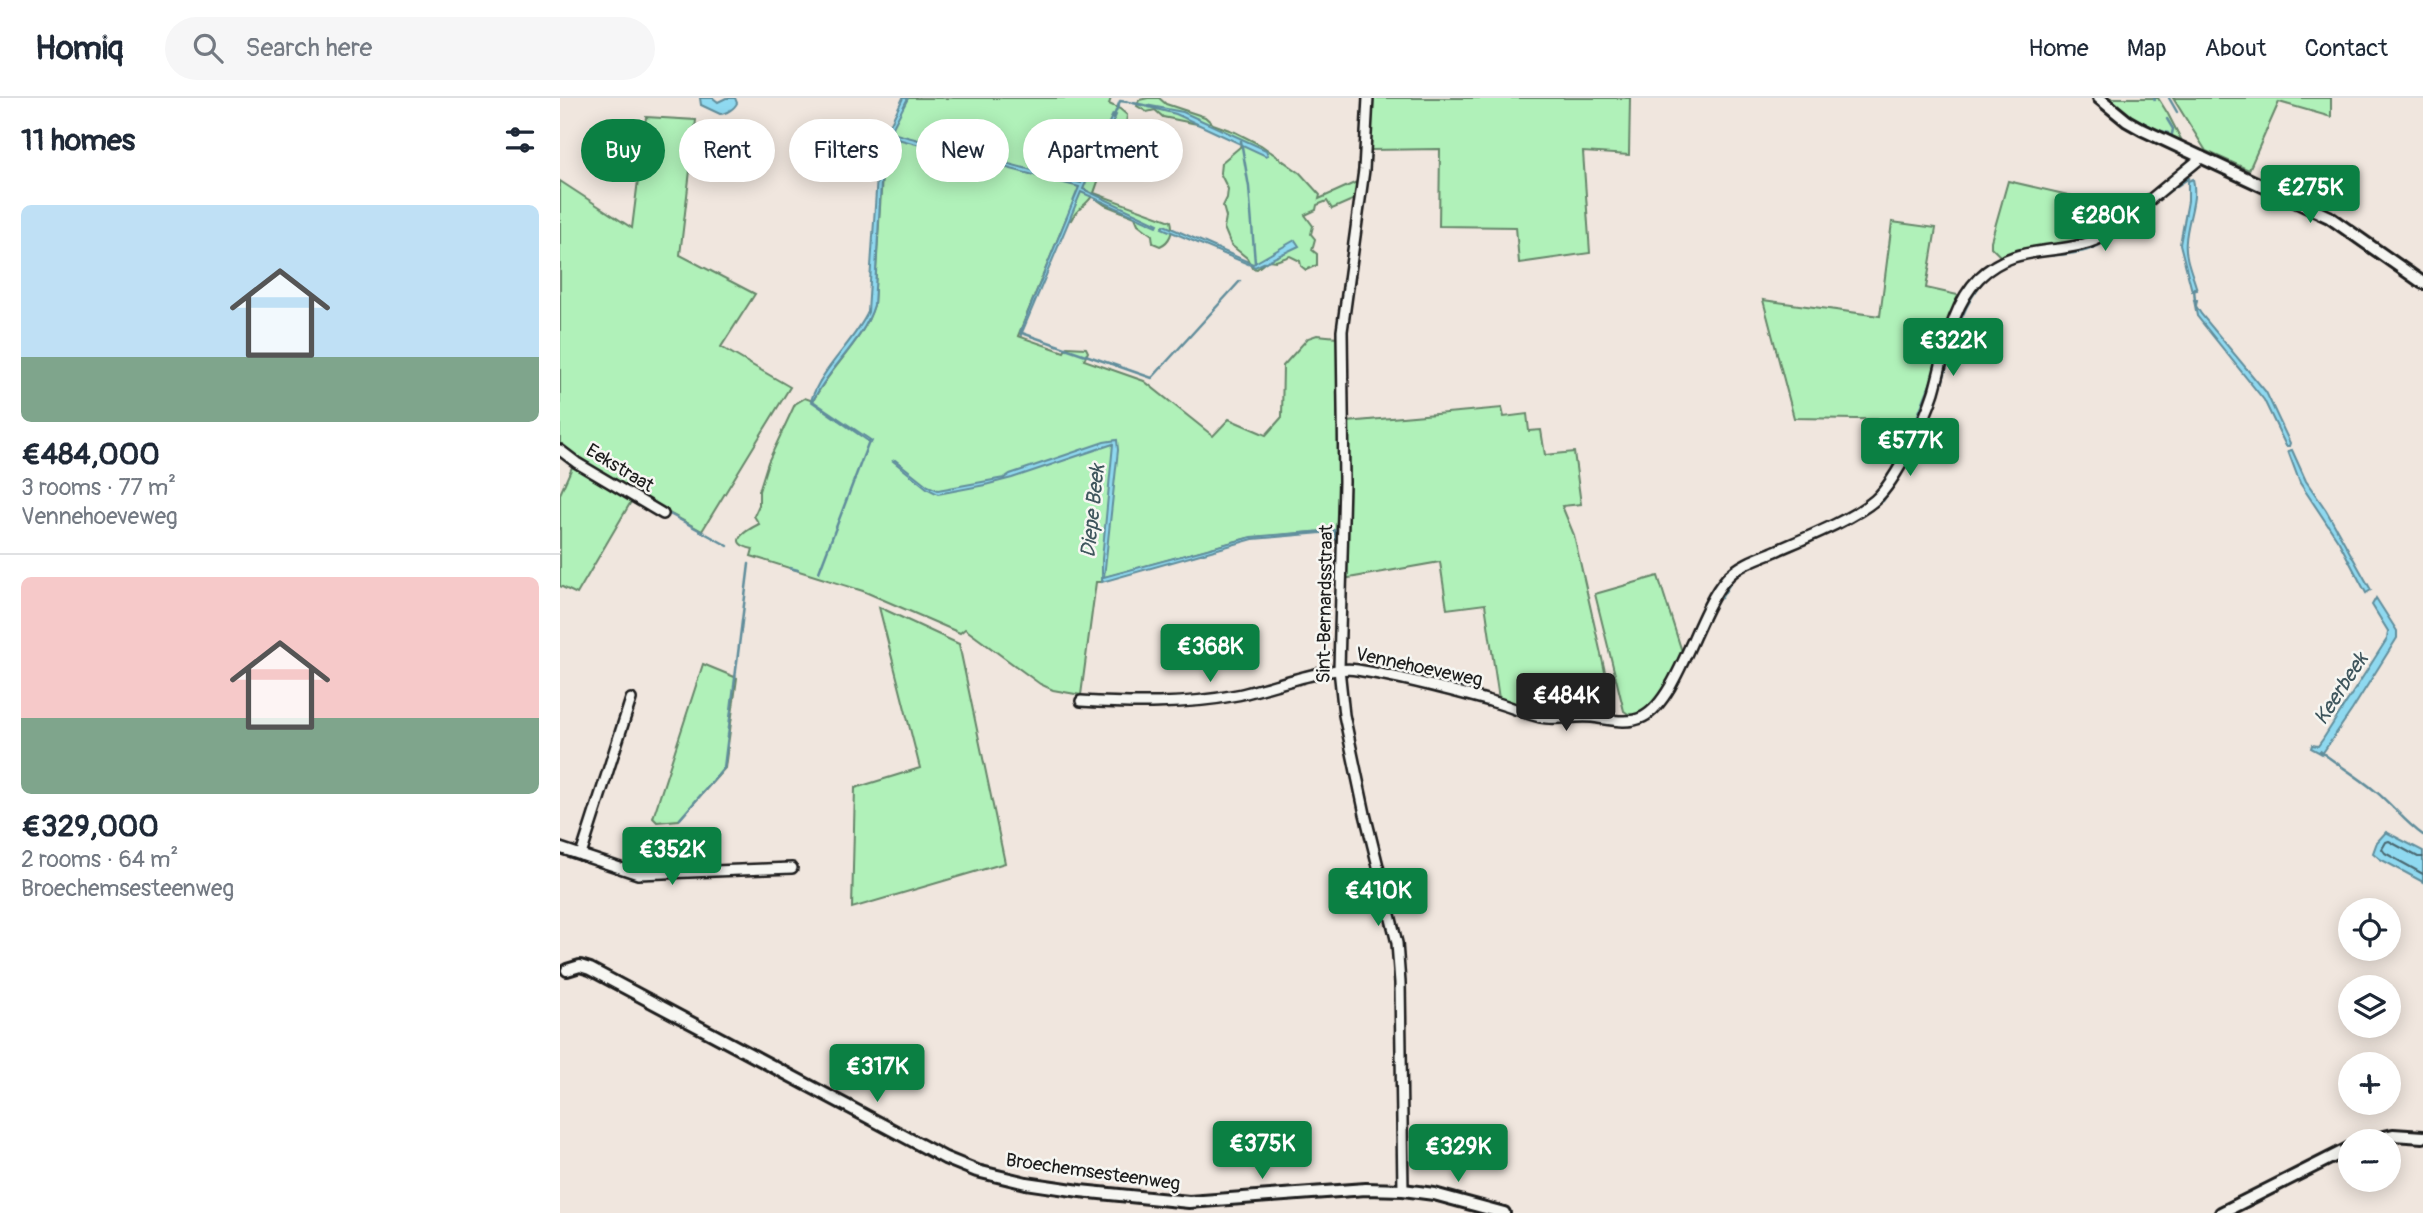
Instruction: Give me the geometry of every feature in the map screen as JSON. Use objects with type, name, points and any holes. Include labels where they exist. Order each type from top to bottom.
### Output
[{"type":"street","name":"Sint-Bernardsstraat","points":[[1368,98],[1359,210],[1342,331],[1344,482],[1339,669],[1344,715],[1397,943],[1403,1190]]},
{"type":"street","points":[[2099,98],[2127,121],[2329,217],[2423,283]]},
{"type":"street","name":"Vennehoeveweg","points":[[1339,669],[1357,669],[1467,695],[1541,717],[1624,721],[1639,719],[1655,708],[1670,685],[1725,580],[1749,562],[1803,539],[1863,508],[1885,488],[1907,451],[1932,397],[1954,319],[1977,279],[1990,268],[2022,253],[2078,247],[2096,242],[2202,157]]},
{"type":"street","name":"Eekstraat","points":[[560,450],[663,514]]},
{"type":"street","points":[[1081,701],[1168,702],[1218,698],[1339,669]]},
{"type":"street","points":[[580,855],[631,699]]},
{"type":"street","points":[[560,848],[638,874],[792,868]]},
{"type":"street","points":[[560,981],[563,966]]},
{"type":"street","name":"Broechemsesteenweg","points":[[563,966],[590,969],[945,1158],[1001,1178],[1080,1191],[1192,1202],[1366,1189],[1403,1190],[1434,1194],[1504,1213]]},
{"type":"street","points":[[2401,1136],[2423,1137]]},
{"type":"street","points":[[2221,1213],[2338,1154]]},
{"type":"green space","points":[[908,98],[1111,98],[1109,104],[1120,109],[1127,115],[1127,119],[1023,119],[1023,182],[1098,182],[1094,193],[1171,221],[1170,236],[1160,246],[1153,243],[1152,235],[1138,224],[1135,217],[1105,205],[1092,196],[1071,220],[1066,219],[1018,336],[1064,352],[1067,347],[1086,348],[1088,352],[1084,360],[1144,381],[1213,436],[1229,419],[1266,435],[1282,417],[1283,366],[1308,338],[1317,335],[1337,337],[1340,465],[1336,530],[1248,538],[1105,577],[1102,582],[1096,582],[1081,695],[1053,690],[1040,684],[965,629],[960,633],[863,591],[751,556],[753,549],[744,546],[739,540],[744,533],[759,524],[754,516],[759,505],[759,491],[768,462],[795,404],[805,398],[813,401],[862,331],[874,305],[882,182],[902,182],[902,119],[895,119]]},
{"type":"green space","points":[[1159,98],[1166,104],[1205,117],[1213,124],[1261,145],[1300,173],[1320,195],[1319,199],[1359,181],[1357,198],[1332,209],[1327,201],[1305,215],[1313,226],[1311,234],[1315,239],[1312,250],[1317,254],[1317,265],[1306,270],[1300,261],[1290,256],[1276,261],[1268,260],[1257,269],[1252,268],[1247,258],[1231,245],[1224,228],[1226,217],[1223,206],[1228,189],[1220,173],[1221,163],[1240,147],[1241,143],[1202,125],[1163,117],[1155,110],[1147,112],[1137,106],[1139,100]]},
{"type":"green space","points":[[1373,98],[1630,98],[1629,155],[1583,152],[1590,253],[1519,263],[1516,227],[1439,226],[1440,149],[1370,150]]},
{"type":"green space","points":[[2105,98],[2158,98],[2183,143],[2139,123]]},
{"type":"green space","points":[[2173,98],[2331,98],[2331,117],[2279,102],[2249,170],[2206,151]]},
{"type":"green space","points":[[646,117],[679,119],[679,182],[689,182],[680,255],[755,294],[721,347],[790,387],[702,531],[611,480],[560,445],[560,181],[632,228],[638,182],[665,182],[665,119]]},
{"type":"green space","points":[[2008,181],[2103,203],[2097,238],[2065,246],[2021,251],[2002,258],[1991,247],[1991,241]]},
{"type":"green space","points":[[1892,222],[1936,228],[1926,288],[1962,296],[1918,420],[1794,418],[1763,300],[1880,316]]},
{"type":"green space","points":[[1502,408],[1504,417],[1527,414],[1529,431],[1541,430],[1545,455],[1574,452],[1581,504],[1562,506],[1574,535],[1615,716],[1550,715],[1499,699],[1485,604],[1447,609],[1440,562],[1343,579],[1348,484],[1347,422]]},
{"type":"green space","points":[[573,465],[632,500],[577,594],[560,586],[560,494]]},
{"type":"green space","points":[[1658,576],[1683,655],[1657,699],[1641,712],[1631,716],[1624,711],[1595,594]]},
{"type":"green space","points":[[879,607],[959,644],[1005,863],[852,908],[855,788],[920,768]]},
{"type":"green space","points":[[703,664],[737,678],[725,768],[679,820],[657,822],[653,818]]},
{"type":"water","points":[[700,98],[713,98],[718,102],[735,98],[737,103],[720,114],[701,105]]},
{"type":"water","points":[[903,98],[908,98],[897,119],[893,119]]},
{"type":"water","points":[[1124,101],[1183,112],[1266,150],[1268,155],[1176,114]]},
{"type":"water","points":[[902,136],[916,139],[916,144],[902,140]]},
{"type":"water","points":[[1009,164],[1023,168],[1023,172],[1009,168]]},
{"type":"water","points":[[2193,179],[2194,194],[2186,247],[2197,290],[2192,291],[2180,244],[2188,201],[2188,181]]},
{"type":"water","points":[[877,182],[881,182],[874,305],[862,331],[813,401],[872,441],[871,443],[811,401],[829,367],[868,312]]},
{"type":"water","points":[[1060,182],[1086,182],[1083,189],[1158,224],[1157,226],[1081,192],[1021,335],[1020,332],[1079,187]]},
{"type":"water","points":[[1164,225],[1253,264],[1295,240],[1299,246],[1255,267],[1162,228]]},
{"type":"water","points":[[2194,300],[2197,300],[2196,306],[2201,314],[2266,392],[2289,446],[2286,446],[2264,400],[2197,316]]},
{"type":"water","points":[[1117,440],[1104,577],[1251,537],[1335,530],[1337,540],[1333,532],[1253,539],[1102,582],[1113,444],[1012,478],[938,494],[893,461],[938,490],[1004,478],[1104,442]]},
{"type":"water","points":[[2292,450],[2306,481],[2326,510],[2371,590],[2366,593],[2339,542],[2300,483],[2288,451]]},
{"type":"water","points":[[2376,598],[2397,631],[2397,638],[2322,754],[2311,748],[2312,745],[2318,746],[2323,739],[2387,639],[2388,631],[2372,605]]},
{"type":"water","points":[[2386,832],[2423,851],[2423,882],[2373,853],[2377,842]]},
{"type":"waterway","points":[[2108,98],[2123,110]]},
{"type":"waterway","name":"Keerbeek","points":[[2169,98],[2177,112]]},
{"type":"waterway","points":[[1113,118],[1120,101],[1127,102]]},
{"type":"waterway","points":[[2129,115],[2168,133]]},
{"type":"waterway","name":"Keerbeek","points":[[2167,119],[2173,129],[2172,134]]},
{"type":"waterway","points":[[1241,141],[1249,187],[1255,263]]},
{"type":"waterway","points":[[2159,198],[2189,178]]},
{"type":"waterway","points":[[2038,256],[2087,250],[2119,233],[2129,223]]},
{"type":"waterway","points":[[1931,414],[1958,326],[1965,309],[1987,277]]},
{"type":"waterway","points":[[1022,333],[1152,378],[1240,281]]},
{"type":"waterway","name":"Keerbeek","points":[[2194,288],[2195,302]]},
{"type":"waterway","points":[[1908,441],[1935,372]]},
{"type":"waterway","points":[[819,572],[869,441]]},
{"type":"waterway","points":[[1856,518],[1883,501],[1905,466]]},
{"type":"waterway","points":[[1834,520],[1864,503]]},
{"type":"waterway","points":[[666,512],[728,546]]},
{"type":"waterway","points":[[1773,547],[1818,527]]},
{"type":"waterway","points":[[1745,569],[1771,558]]},
{"type":"waterway","points":[[680,819],[724,768],[749,564]]},
{"type":"waterway","points":[[790,568],[798,570]]},
{"type":"waterway","points":[[1721,598],[1734,577]]},
{"type":"waterway","points":[[1102,698],[1165,698]]},
{"type":"waterway","name":"Keerbeek","points":[[2320,751],[2374,790],[2423,835]]},
{"type":"water label","name":"Diepe Beek","points":[[1093,511]]}]
